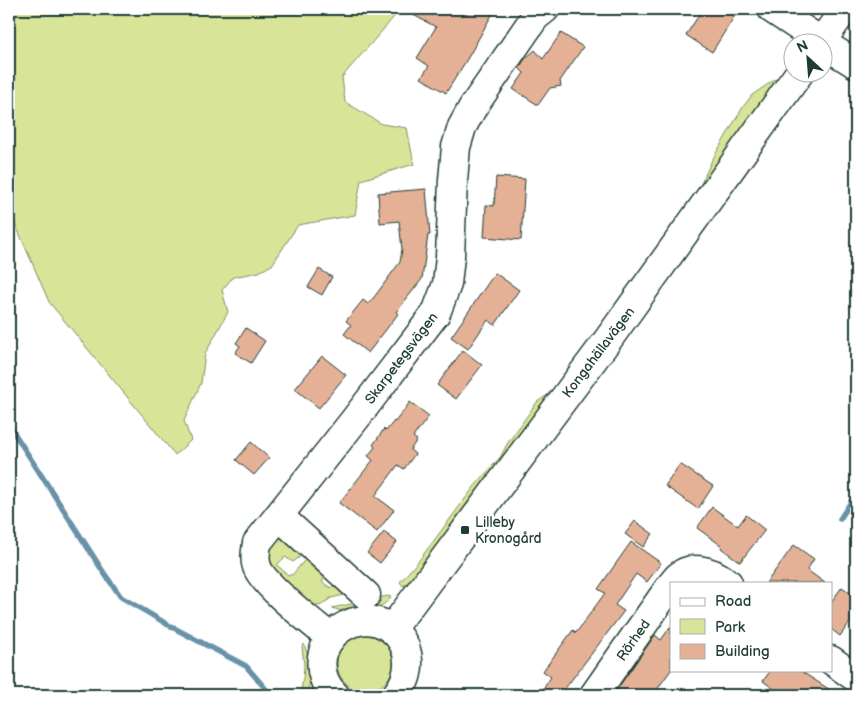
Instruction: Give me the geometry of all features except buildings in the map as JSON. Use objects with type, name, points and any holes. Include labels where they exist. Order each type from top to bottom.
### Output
[{"type":"street","name":"Skarpetegsvägen","points":[[330,638],[267,582],[257,567],[255,556],[257,543],[436,313],[448,276],[456,147],[462,126],[535,17],[545,9]]},
{"type":"street","points":[[772,9],[807,32]]},
{"type":"street","points":[[829,32],[845,9]]},
{"type":"street","points":[[832,48],[856,64]]},
{"type":"street","name":"Kongahällavägen","points":[[392,629],[619,324],[793,82]]},
{"type":"street","points":[[279,516],[366,596]]},
{"type":"street","name":"Rörhed","points":[[674,582],[678,576],[694,569],[717,575],[727,582]]},
{"type":"street","name":"Rörhed","points":[[594,695],[670,587]]},
{"type":"street","points":[[334,695],[327,685],[322,670],[323,652],[330,638],[343,626],[359,621],[376,622],[392,629],[403,641],[408,657],[408,673],[404,693]]},
{"type":"street","points":[[832,661],[856,678]]},
{"type":"green space","points":[[9,9],[401,9],[342,77],[345,102],[382,124],[407,128],[414,164],[361,180],[355,215],[298,225],[272,265],[259,272],[233,277],[222,290],[228,312],[205,354],[201,383],[184,421],[191,440],[175,455],[49,302],[14,221],[9,203]]},
{"type":"green space","points":[[777,78],[780,82],[693,201],[712,160],[743,107],[752,95]]},
{"type":"green space","points":[[558,388],[435,555],[403,586],[400,582],[420,559],[474,487],[501,456],[507,444],[537,402]]},
{"type":"green space","points":[[280,530],[305,553],[293,562],[285,557],[277,565],[288,575],[292,575],[309,555],[329,571],[322,582],[331,588],[339,580],[348,594],[331,598],[320,606],[310,603],[267,569],[270,537]]},
{"type":"green space","points":[[388,596],[391,597],[386,603],[364,612],[347,612],[332,608]]},
{"type":"green space","points":[[359,635],[371,635],[381,639],[389,647],[393,663],[389,679],[381,687],[371,691],[359,691],[349,687],[341,679],[337,669],[337,657],[341,647],[349,639]]},
{"type":"green space","points":[[304,644],[309,663],[310,682],[307,695],[300,695],[304,665],[302,647]]},
{"type":"waterway","points":[[9,425],[121,597],[172,627],[246,666],[271,695]]},
{"type":"waterway","points":[[840,519],[856,494]]},
{"type":"place","name":"Lilleby Kronogård","points":[[465,530]]}]
